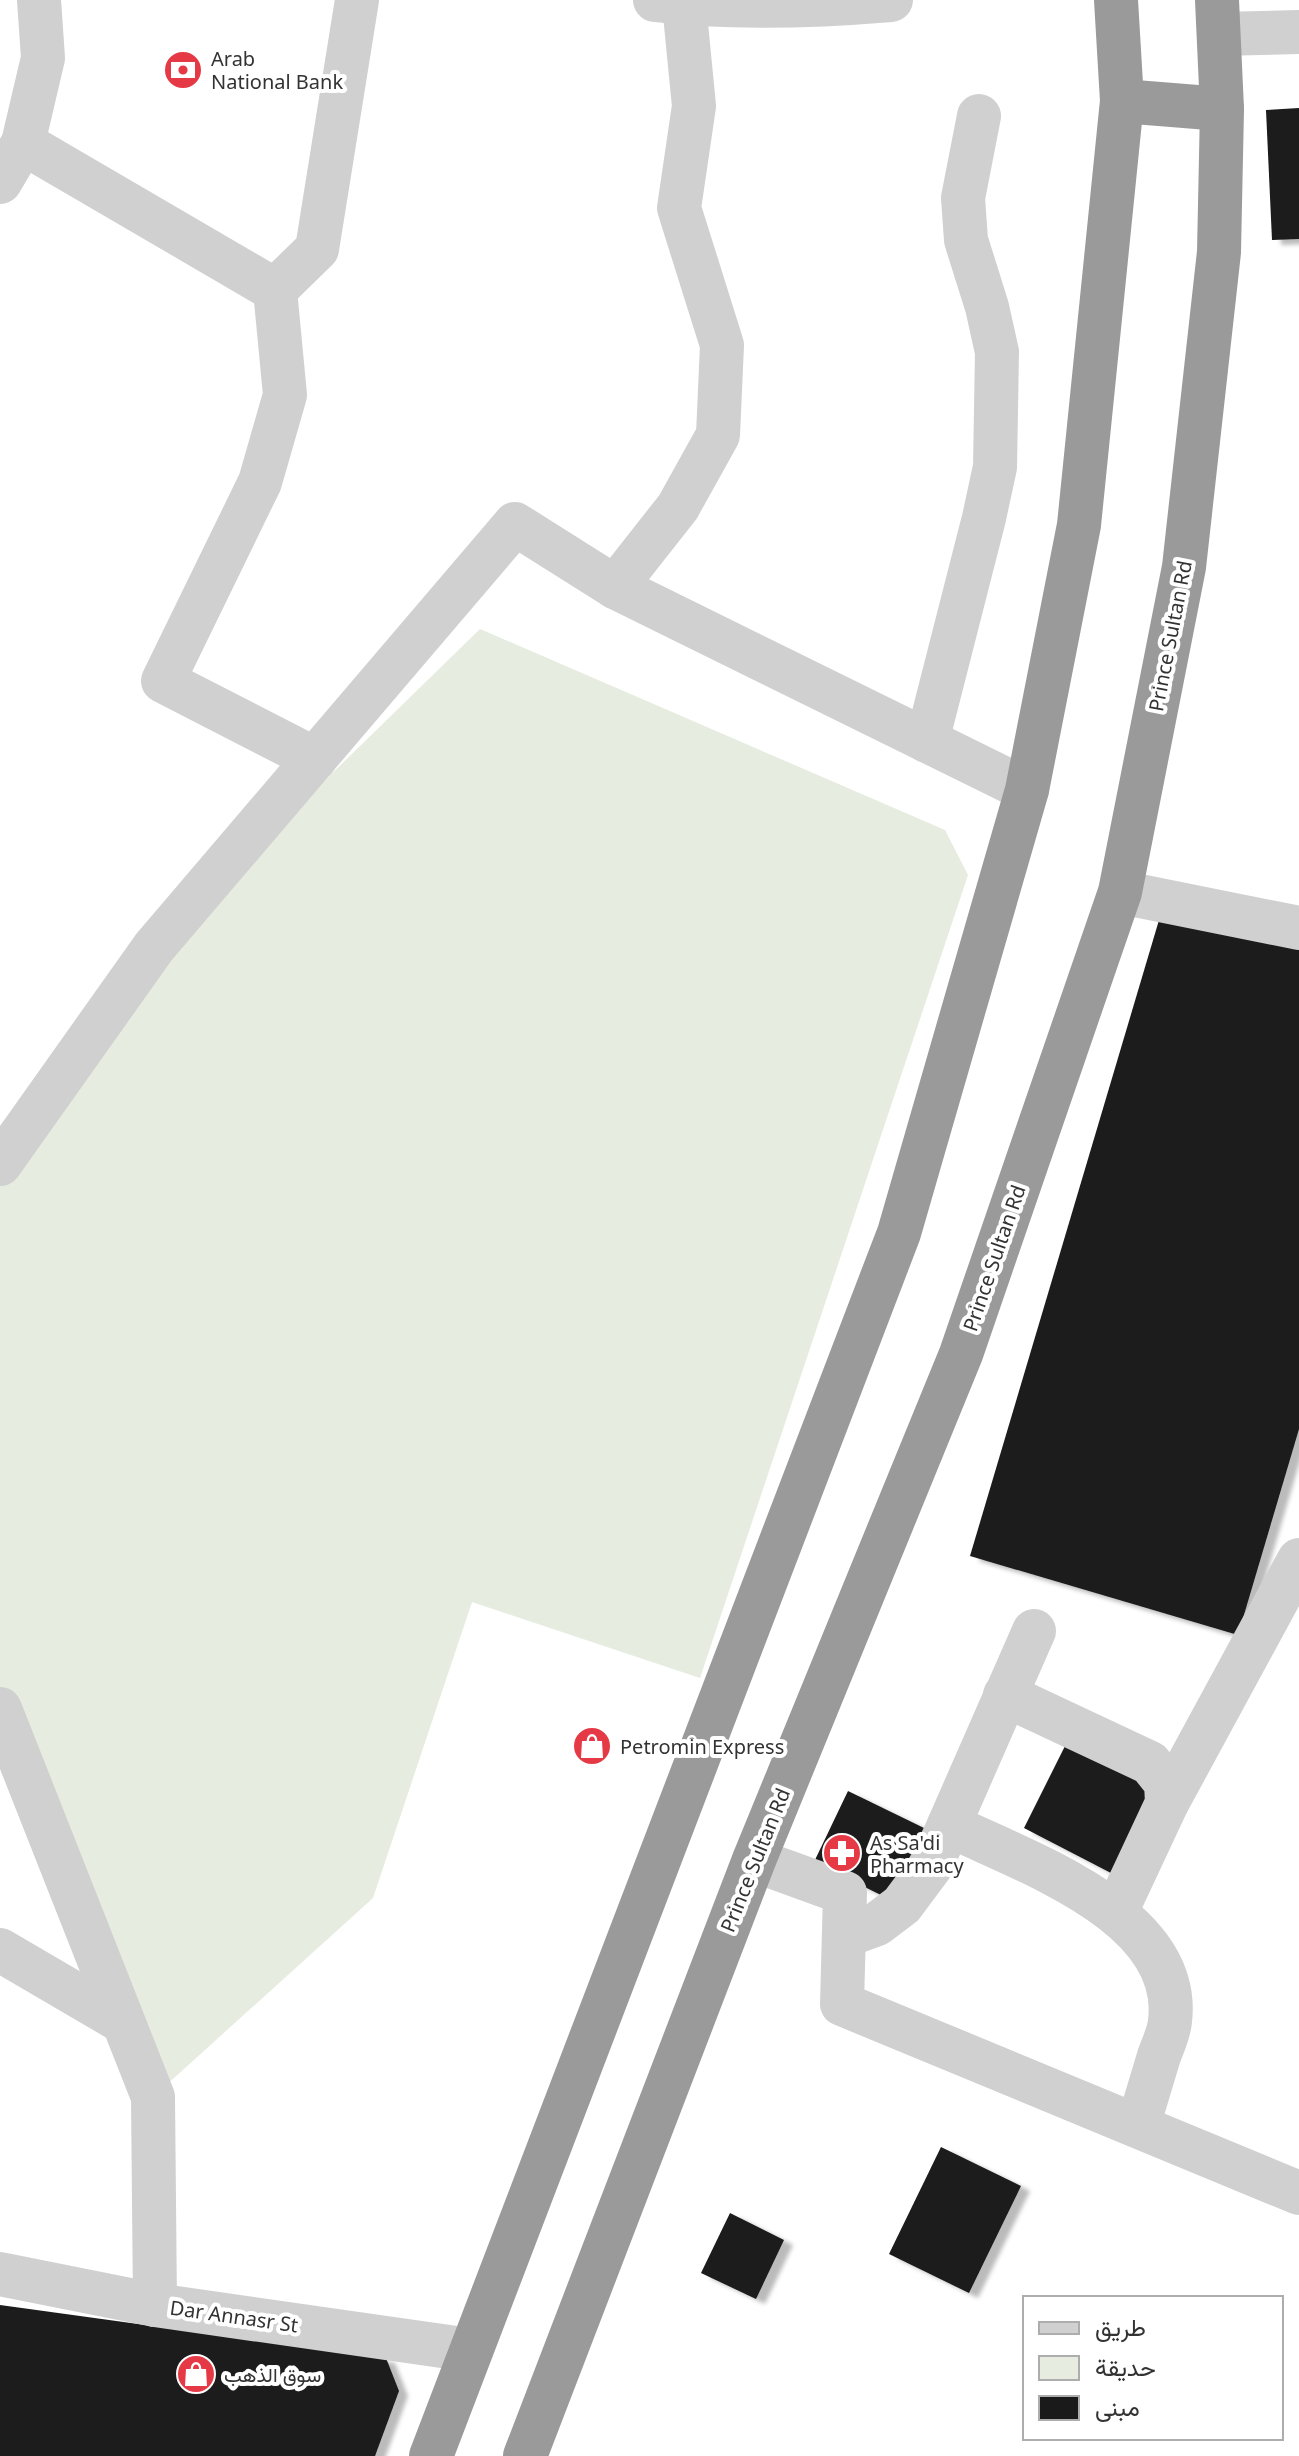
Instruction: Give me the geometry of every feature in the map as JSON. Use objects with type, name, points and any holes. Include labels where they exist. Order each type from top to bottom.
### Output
[{"type":"highway","points":[[431,2456],[899,1233],[1027,790],[1079,525],[1122,101],[1116,0]]},
{"type":"highway","name":"Prince Sultan Rd","points":[[525,2456],[754,1860],[961,1354],[1120,892],[1184,567],[1219,252],[1222,109],[1218,17]]},
{"type":"highway","points":[[1122,101],[1222,109]]},
{"type":"street","points":[[0,182],[23,143],[43,58],[39,0]]},
{"type":"street","points":[[275,290],[317,249],[357,0]]},
{"type":"street","points":[[615,587],[678,507],[718,435],[722,345],[679,208],[694,106],[669,2],[846,4],[891,0]]},
{"type":"street","points":[[1218,17],[1299,32]]},
{"type":"street","points":[[927,741],[995,467],[997,352],[966,240],[963,198],[979,116]]},
{"type":"street","points":[[23,143],[275,290]]},
{"type":"street","points":[[275,290],[285,395],[265,468],[163,681],[315,759]]},
{"type":"street","points":[[0,1164],[154,947],[515,524],[615,587],[1027,790]]},
{"type":"street","points":[[1120,892],[1299,928]]},
{"type":"street","points":[[1116,1912],[1167,1803],[1299,1560]]},
{"type":"street","points":[[844,1936],[877,1924],[902,1905],[931,1866],[1034,1631]]},
{"type":"street","points":[[1005,1695],[1150,1763],[1166,1783],[1167,1803]]},
{"type":"street","points":[[0,1709],[153,2097],[155,2305]]},
{"type":"street","points":[[949,1825],[1092,1895],[1116,1912],[1142,1938],[1170,1986],[1170,2023],[1138,2126]]},
{"type":"street","points":[[754,1860],[845,1893],[842,2004],[1299,2193]]},
{"type":"street","points":[[0,1950],[123,2022]]},
{"type":"street","name":"Dar Annasr St","points":[[0,2274],[155,2305],[470,2350]]},
{"type":"green space","points":[[480,629],[945,830],[968,875],[700,1678],[472,1602],[373,1898],[153,2097],[0,1709],[0,1164],[154,947]]},
{"type":"building","points":[[1299,108],[1299,239],[1272,240],[1266,110]]},
{"type":"building","points":[[1162,910],[1299,950],[1299,1429],[1238,1635],[970,1556]]},
{"type":"building","points":[[1066,1744],[1153,1789],[1111,1873],[1024,1828]]},
{"type":"building","points":[[848,1791],[924,1828],[889,1899],[814,1862]]},
{"type":"building","points":[[941,2147],[1021,2186],[969,2293],[889,2254]]},
{"type":"building","points":[[730,2213],[784,2240],[756,2299],[701,2273]]},
{"type":"building","name":"سوق الذهب","points":[[0,2305],[386,2358],[399,2391],[375,2456],[0,2456]]},
{"type":"place","name":"Arab National Bank","points":[[183,70]]},
{"type":"place","name":"Petromin Express","points":[[592,1746]]},
{"type":"place","name":"As Sa'di Pharmacy","points":[[842,1853]]},
{"type":"place","name":"سوق الذهب","points":[[196,2374]]}]
